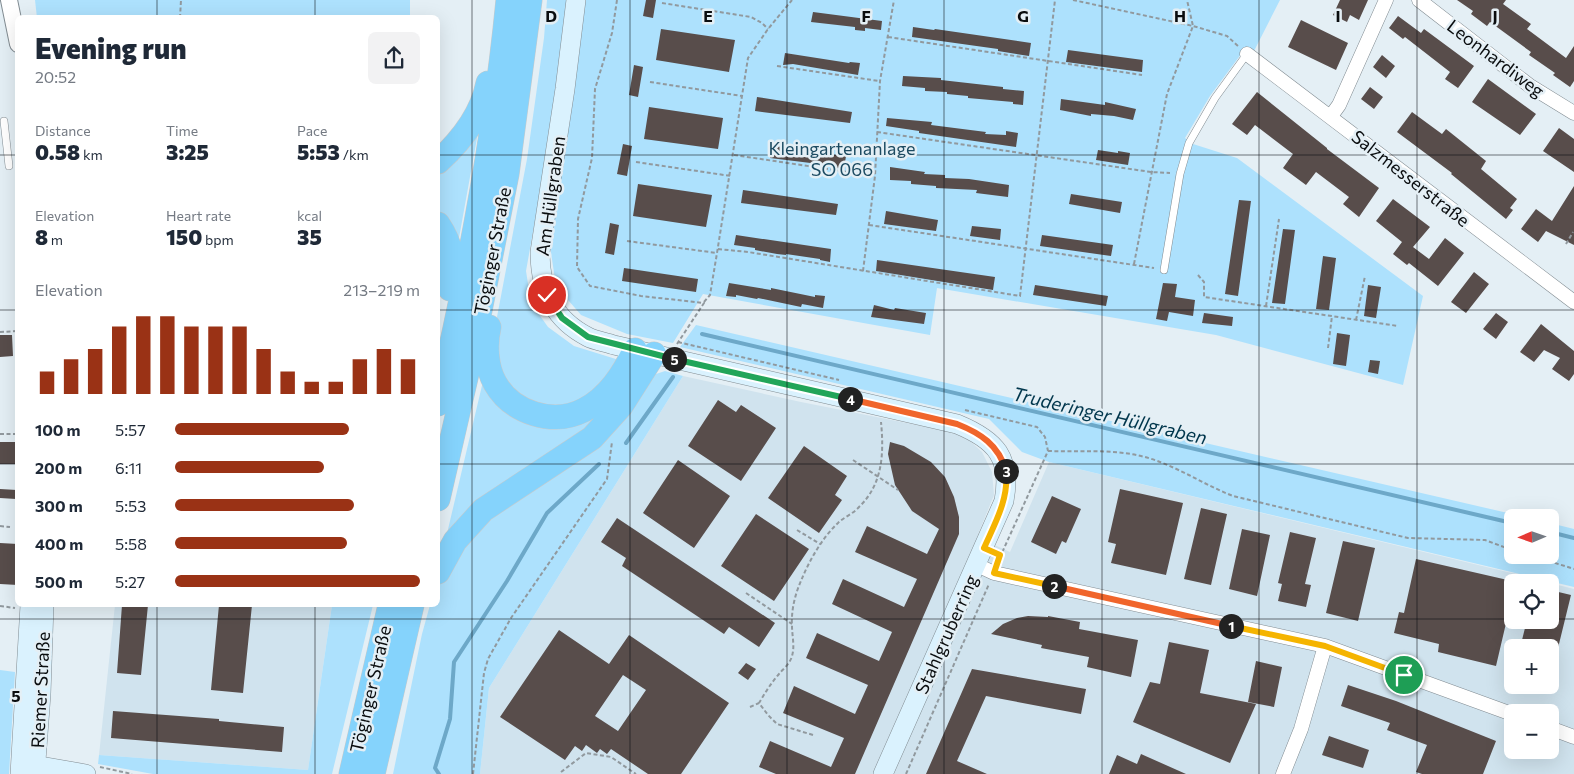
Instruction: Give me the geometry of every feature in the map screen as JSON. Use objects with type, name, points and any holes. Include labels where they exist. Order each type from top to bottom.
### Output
[{"type":"highway","name":"Töginger Straße","points":[[440,396],[485,172],[504,48],[508,0]]},
{"type":"highway","name":"Töginger Straße","points":[[440,490],[471,356],[508,174],[530,0]]},
{"type":"highway","points":[[440,160],[467,130],[486,97],[492,65],[504,48]]},
{"type":"highway","points":[[502,201],[506,236],[487,336],[487,358],[494,382],[505,396],[521,409],[539,416],[562,417],[584,411],[604,397],[623,372],[655,350]]},
{"type":"highway","points":[[440,228],[448,244],[453,267],[442,334],[448,362]]},
{"type":"highway","points":[[440,568],[454,541],[483,510],[592,438],[620,406],[655,350]]},
{"type":"highway","name":"Töginger Straße","points":[[351,774],[390,607]]},
{"type":"highway","name":"Töginger Straße","points":[[373,774],[412,607]]},
{"type":"highway","points":[[394,688],[407,674],[422,607]]},
{"type":"main road","name":"Am Hüllgraben","points":[[576,0],[565,89],[540,252],[542,284],[562,318],[588,337],[655,350],[957,424],[973,430],[989,441],[999,454],[1006,469],[1007,484],[1004,502],[976,565]]},
{"type":"main road","name":"Stahlgruberring","points":[[884,774],[976,565]]},
{"type":"main road","name":"Riemer Straße","points":[[24,607],[27,769]]},
{"type":"main road","name":"Riemer Straße","points":[[27,769],[41,694],[44,607]]},
{"type":"main road","points":[[27,769],[86,774]]},
{"type":"street","points":[[9,0],[15,29]]},
{"type":"street","points":[[1331,116],[1339,105],[1386,0]]},
{"type":"street","name":"Leonhardiweg","points":[[1419,0],[1530,86],[1574,113]]},
{"type":"street","name":"Salzmesserstraße","points":[[1247,54],[1574,302]]},
{"type":"street","name":"Stahlgruberring","points":[[976,565],[994,573],[1325,646],[1504,711]]},
{"type":"street","points":[[1283,774],[1301,729],[1325,646]]},
{"type":"street","points":[[1559,732],[1574,738]]},
{"type":"lane","points":[[1164,270],[1180,174],[1189,143],[1215,98],[1247,54]]},
{"type":"lane","points":[[4,121],[10,166]]},
{"type":"lane","points":[[8,154],[15,153]]},
{"type":"path","points":[[180,15],[181,0]]},
{"type":"path","points":[[617,0],[612,33],[595,89],[592,158],[578,219],[577,267],[590,286],[641,296],[704,303]]},
{"type":"path","points":[[655,350],[710,295],[748,58],[768,29],[792,0]]},
{"type":"path","points":[[863,272],[875,176],[880,81],[894,0]]},
{"type":"path","points":[[718,249],[748,252],[1020,296],[1055,0]]},
{"type":"path","points":[[1074,0],[1193,26],[1227,36],[1247,54]]},
{"type":"path","points":[[1134,264],[1167,94],[1193,26],[1187,0]]},
{"type":"path","points":[[662,3],[751,16],[768,29]]},
{"type":"path","points":[[888,37],[1142,75]]},
{"type":"path","points":[[777,66],[880,81]]},
{"type":"path","points":[[650,82],[742,96]]},
{"type":"path","points":[[877,132],[1151,172],[1180,174]]},
{"type":"path","points":[[733,155],[875,176]]},
{"type":"path","points":[[636,162],[730,176]]},
{"type":"path","points":[[1266,306],[1279,219]]},
{"type":"path","points":[[869,225],[1164,270]]},
{"type":"path","points":[[1566,244],[1573,232]]},
{"type":"path","points":[[627,242],[717,253]]},
{"type":"path","points":[[1198,275],[1204,282],[1204,297],[1398,326]]},
{"type":"path","points":[[1356,320],[1365,276]]},
{"type":"path","points":[[1328,348],[1332,316]]},
{"type":"path","points":[[0,332],[15,331]]},
{"type":"path","points":[[750,707],[759,703],[792,657],[794,642],[792,624],[796,597],[801,580],[820,544],[838,523],[859,508],[870,495],[882,465],[881,420]]},
{"type":"path","points":[[0,434],[15,434]]},
{"type":"path","points":[[473,774],[484,673],[488,659],[511,618],[607,480],[613,440]]},
{"type":"path","points":[[984,548],[1000,555],[1048,452],[1114,453],[1140,456],[1169,465],[1210,487],[1233,496],[1408,538],[1485,540],[1504,547]]},
{"type":"path","points":[[853,460],[898,490]]},
{"type":"path","points":[[0,526],[10,527]]},
{"type":"path","points":[[797,530],[820,544]]},
{"type":"path","points":[[1558,564],[1574,569]]},
{"type":"path","points":[[906,774],[994,573]]},
{"type":"path","points":[[746,593],[792,624]]},
{"type":"path","points":[[2,606],[15,606]]},
{"type":"path","points":[[759,703],[768,716],[777,724],[813,734]]},
{"type":"path","points":[[561,772],[586,754],[611,757],[636,774]]},
{"type":"shaded area","points":[[683,376],[957,433],[968,439],[982,452],[992,472],[994,495],[977,537],[1010,552],[1049,462],[1516,574],[1504,574],[1504,629],[1559,629],[1559,585],[1574,589],[1574,774],[480,774],[489,688]]},
{"type":"shaded area","points":[[115,607],[332,607],[308,770],[99,755]]},
{"type":"green space","points":[[35,0],[410,0],[410,15],[37,15]]},
{"type":"green space","points":[[547,0],[568,0],[555,109],[526,271],[531,303],[548,327],[574,346],[619,360],[621,364],[576,408],[534,408],[502,382],[493,338],[527,159],[544,38]]},
{"type":"green space","name":"Kleingartenanlage SO 066","points":[[583,0],[1280,0],[1254,51],[1247,46],[1210,96],[1185,138],[1193,144],[1237,158],[1423,296],[1403,385],[1216,335],[937,288],[930,335],[703,294],[673,343],[627,334],[581,315],[556,286],[550,246]]},
{"type":"green space","points":[[479,127],[457,249],[440,219],[440,168]]},
{"type":"green space","points":[[696,325],[1504,512],[1504,564],[1559,564],[1559,525],[1574,529],[1574,587],[1559,583],[1559,574],[1519,574],[1049,462],[1022,452],[989,419],[680,347]]},
{"type":"green space","points":[[665,371],[683,376],[489,688],[480,774],[393,774],[422,634],[429,607],[440,607],[440,582],[457,552],[487,520],[647,377]]},
{"type":"green space","points":[[484,377],[526,418],[613,395],[592,427],[445,542]]},
{"type":"green space","points":[[332,607],[373,607],[332,774],[153,774],[98,764],[99,755],[308,770]]},
{"type":"green space","points":[[0,670],[15,672],[9,774],[0,774]]},
{"type":"building","points":[[646,0],[656,0],[653,18],[643,16]]},
{"type":"building","points":[[1340,0],[1368,0],[1359,20],[1350,15],[1347,22],[1333,15]]},
{"type":"building","points":[[1457,0],[1506,0],[1503,4],[1531,24],[1527,29],[1566,58],[1574,46],[1574,81],[1570,87],[1553,75],[1555,73],[1529,55],[1531,52],[1490,22],[1487,26],[1471,14],[1473,11]]},
{"type":"building","points":[[813,12],[882,21],[881,30],[865,28],[865,31],[855,30],[855,27],[811,22]]},
{"type":"building","points":[[1398,16],[1421,33],[1424,29],[1474,66],[1458,88],[1445,79],[1450,72],[1405,37],[1403,39],[1389,28]]},
{"type":"building","points":[[1301,20],[1348,43],[1336,70],[1288,47]]},
{"type":"building","points":[[913,27],[1031,43],[1029,56],[998,51],[998,49],[912,37]]},
{"type":"building","points":[[661,29],[735,40],[729,72],[656,60]]},
{"type":"building","points":[[1068,50],[1143,60],[1142,72],[1066,62]]},
{"type":"building","points":[[785,53],[860,63],[858,75],[793,64],[783,65]]},
{"type":"building","points":[[1382,55],[1395,66],[1386,78],[1373,67]]},
{"type":"building","points":[[634,65],[643,67],[638,97],[629,95]]},
{"type":"building","points":[[903,76],[941,78],[941,80],[1024,91],[1023,105],[1013,104],[1013,102],[968,98],[968,96],[947,94],[947,92],[925,91],[925,88],[902,86]]},
{"type":"building","points":[[1488,79],[1536,114],[1520,135],[1472,102]]},
{"type":"building","points":[[1370,87],[1383,97],[1374,109],[1361,99]]},
{"type":"building","points":[[1257,92],[1327,149],[1379,188],[1359,217],[1343,204],[1349,197],[1316,172],[1306,185],[1283,168],[1293,154],[1255,125],[1247,135],[1232,124]]},
{"type":"building","points":[[757,97],[852,112],[850,123],[755,111]]},
{"type":"building","points":[[1061,99],[1105,105],[1105,102],[1136,109],[1133,120],[1114,116],[1091,114],[1091,116],[1060,110]]},
{"type":"building","points":[[649,107],[723,118],[718,149],[644,139]]},
{"type":"building","points":[[1412,112],[1442,134],[1446,129],[1486,161],[1481,169],[1517,199],[1510,208],[1513,210],[1506,219],[1452,173],[1397,132]]},
{"type":"building","points":[[887,118],[932,122],[931,125],[986,132],[985,134],[1006,135],[1006,131],[1018,133],[1016,147],[919,133],[919,131],[886,126]]},
{"type":"building","points":[[1559,128],[1574,139],[1574,172],[1543,151]]},
{"type":"building","points":[[623,144],[632,146],[627,176],[617,174]]},
{"type":"building","points":[[771,145],[846,156],[844,169],[835,168],[835,166],[770,158]]},
{"type":"building","points":[[1098,150],[1130,153],[1128,165],[1096,160]]},
{"type":"building","points":[[890,167],[925,172],[924,174],[945,175],[945,178],[969,179],[1009,185],[1008,197],[976,193],[977,190],[936,188],[936,186],[911,184],[911,181],[890,180]]},
{"type":"building","points":[[638,184],[712,195],[706,227],[633,216]]},
{"type":"building","points":[[1574,186],[1574,245],[1546,231],[1538,242],[1521,229],[1536,209],[1552,221]]},
{"type":"building","points":[[743,190],[838,204],[836,215],[741,203]]},
{"type":"building","points":[[1071,194],[1122,202],[1120,213],[1069,204]]},
{"type":"building","points":[[1393,199],[1430,227],[1413,247],[1429,259],[1445,238],[1464,253],[1438,286],[1409,263],[1407,265],[1393,254],[1402,242],[1376,221]]},
{"type":"building","points":[[1239,200],[1251,201],[1238,296],[1225,294]]},
{"type":"building","points":[[886,211],[938,220],[936,231],[884,224]]},
{"type":"building","points":[[610,223],[619,225],[614,255],[605,253]]},
{"type":"building","points":[[972,226],[1001,229],[1000,240],[970,236]]},
{"type":"building","points":[[1283,229],[1295,230],[1285,304],[1272,303]]},
{"type":"building","points":[[736,235],[831,249],[830,262],[734,245]]},
{"type":"building","points":[[1042,235],[1113,245],[1111,256],[1040,246]]},
{"type":"building","points":[[1323,256],[1336,258],[1329,310],[1316,309]]},
{"type":"building","points":[[877,260],[995,277],[993,290],[876,271]]},
{"type":"building","points":[[624,268],[698,279],[696,292],[622,281]]},
{"type":"building","points":[[1474,272],[1489,284],[1466,313],[1451,302]]},
{"type":"building","points":[[729,283],[771,290],[771,288],[815,297],[815,295],[825,296],[823,308],[802,304],[801,307],[736,295],[736,297],[726,296]]},
{"type":"building","points":[[1163,283],[1177,284],[1175,297],[1195,300],[1193,316],[1169,312],[1167,321],[1156,319]]},
{"type":"building","points":[[1035,285],[1108,296],[1106,306],[1033,295]]},
{"type":"building","points":[[1368,285],[1381,287],[1376,318],[1364,316]]},
{"type":"building","points":[[874,305],[894,310],[895,308],[926,313],[924,324],[871,317]]},
{"type":"building","points":[[1204,313],[1233,317],[1232,326],[1202,323]]},
{"type":"building","points":[[1496,313],[1508,322],[1496,339],[1483,329]]},
{"type":"building","points":[[1541,324],[1574,351],[1574,374],[1569,381],[1552,369],[1560,358],[1544,350],[1534,362],[1520,352]]},
{"type":"building","points":[[1337,333],[1350,335],[1346,366],[1333,364]]},
{"type":"building","points":[[0,335],[12,335],[13,356],[0,357]]},
{"type":"building","points":[[1370,360],[1380,361],[1378,374],[1368,372]]},
{"type":"building","points":[[718,400],[736,412],[741,405],[776,428],[741,481],[688,446]]},
{"type":"building","points":[[0,442],[15,442],[15,464],[0,464]]},
{"type":"building","points":[[890,442],[904,446],[931,462],[945,477],[954,497],[959,517],[959,534],[855,774],[776,774],[759,767],[770,741],[831,767],[844,738],[783,713],[794,686],[855,714],[868,685],[806,658],[817,633],[879,661],[892,632],[832,604],[843,579],[904,607],[917,579],[855,552],[867,526],[927,554],[939,529],[912,511],[895,485],[888,454]]},
{"type":"building","points":[[804,446],[847,476],[835,495],[842,500],[819,533],[768,498]]},
{"type":"building","points":[[678,460],[730,496],[694,548],[643,513]]},
{"type":"building","points":[[0,489],[15,490],[15,499],[0,498]]},
{"type":"building","points":[[1120,489],[1183,503],[1166,575],[1111,563],[1116,544],[1108,542]]},
{"type":"building","points":[[1052,496],[1081,509],[1066,543],[1062,541],[1056,554],[1031,542]]},
{"type":"building","points":[[1201,508],[1227,514],[1211,585],[1184,579]]},
{"type":"building","points":[[756,514],[809,549],[774,601],[721,566]]},
{"type":"building","points":[[617,518],[775,623],[759,647],[729,627],[724,634],[622,566],[626,558],[601,542]]},
{"type":"building","points":[[1242,529],[1270,535],[1257,596],[1229,589]]},
{"type":"building","points":[[1290,532],[1316,538],[1305,584],[1311,585],[1306,607],[1278,601],[1282,584],[1278,583]]},
{"type":"building","points":[[1343,541],[1375,548],[1358,621],[1326,613]]},
{"type":"building","points":[[0,543],[15,544],[15,585],[0,584]]},
{"type":"building","points":[[1416,559],[1504,579],[1505,629],[1496,666],[1438,652],[1439,644],[1394,633],[1399,612],[1404,613]]},
{"type":"building","points":[[1559,592],[1571,595],[1559,644],[1559,639],[1522,639],[1525,629],[1559,629]]},
{"type":"building","points":[[122,607],[148,607],[141,675],[117,673]]},
{"type":"building","points":[[219,607],[252,607],[243,693],[211,690]]},
{"type":"building","points":[[1028,616],[1048,616],[1080,622],[1079,629],[1138,640],[1131,677],[1087,667],[1089,657],[1041,648],[1042,645],[991,634],[1003,624]]},
{"type":"building","points":[[559,630],[609,664],[629,635],[729,703],[681,774],[648,774],[611,749],[607,754],[600,749],[597,753],[586,745],[582,751],[575,746],[565,760],[500,717]],"holes":[[[623,675],[646,690],[618,731],[595,716]]]},
{"type":"building","points":[[1169,642],[1209,650],[1200,693],[1256,704],[1230,763],[1133,722],[1150,682],[1160,684]]},
{"type":"building","points":[[1256,661],[1282,667],[1274,707],[1248,702]]},
{"type":"building","points":[[746,663],[756,669],[748,680],[738,673]]},
{"type":"building","points":[[972,669],[1086,689],[1081,714],[986,696],[957,761],[987,774],[926,774]]},
{"type":"building","points":[[1348,685],[1396,701],[1496,741],[1483,774],[1422,774],[1416,772],[1427,745],[1387,730],[1390,723],[1341,706]]},
{"type":"building","points":[[113,711],[219,719],[219,721],[284,727],[282,752],[111,738]]},
{"type":"building","points":[[1329,736],[1369,750],[1363,768],[1322,755]]},
{"type":"building","points":[[1141,754],[1186,774],[1109,774],[1117,755],[1137,764]]},
{"type":"waterway","name":"Truderinger Hüllgraben","points":[[702,334],[1504,521]]},
{"type":"waterway","name":"Truderinger Hüllgraben","points":[[626,443],[673,377]]},
{"type":"waterway","name":"Truderinger Hüllgraben","points":[[439,774],[435,768],[450,719],[454,662],[507,581],[547,513],[599,464]]},
{"type":"waterway","name":"Truderinger Hüllgraben","points":[[1559,534],[1574,538]]},
{"type":"route","points":[[547,295],[562,318],[588,337],[676,360],[957,424],[973,430],[989,441],[999,454],[1006,469],[1007,484],[1004,502],[984,548],[1000,555],[994,573],[1325,646],[1404,675]]}]
